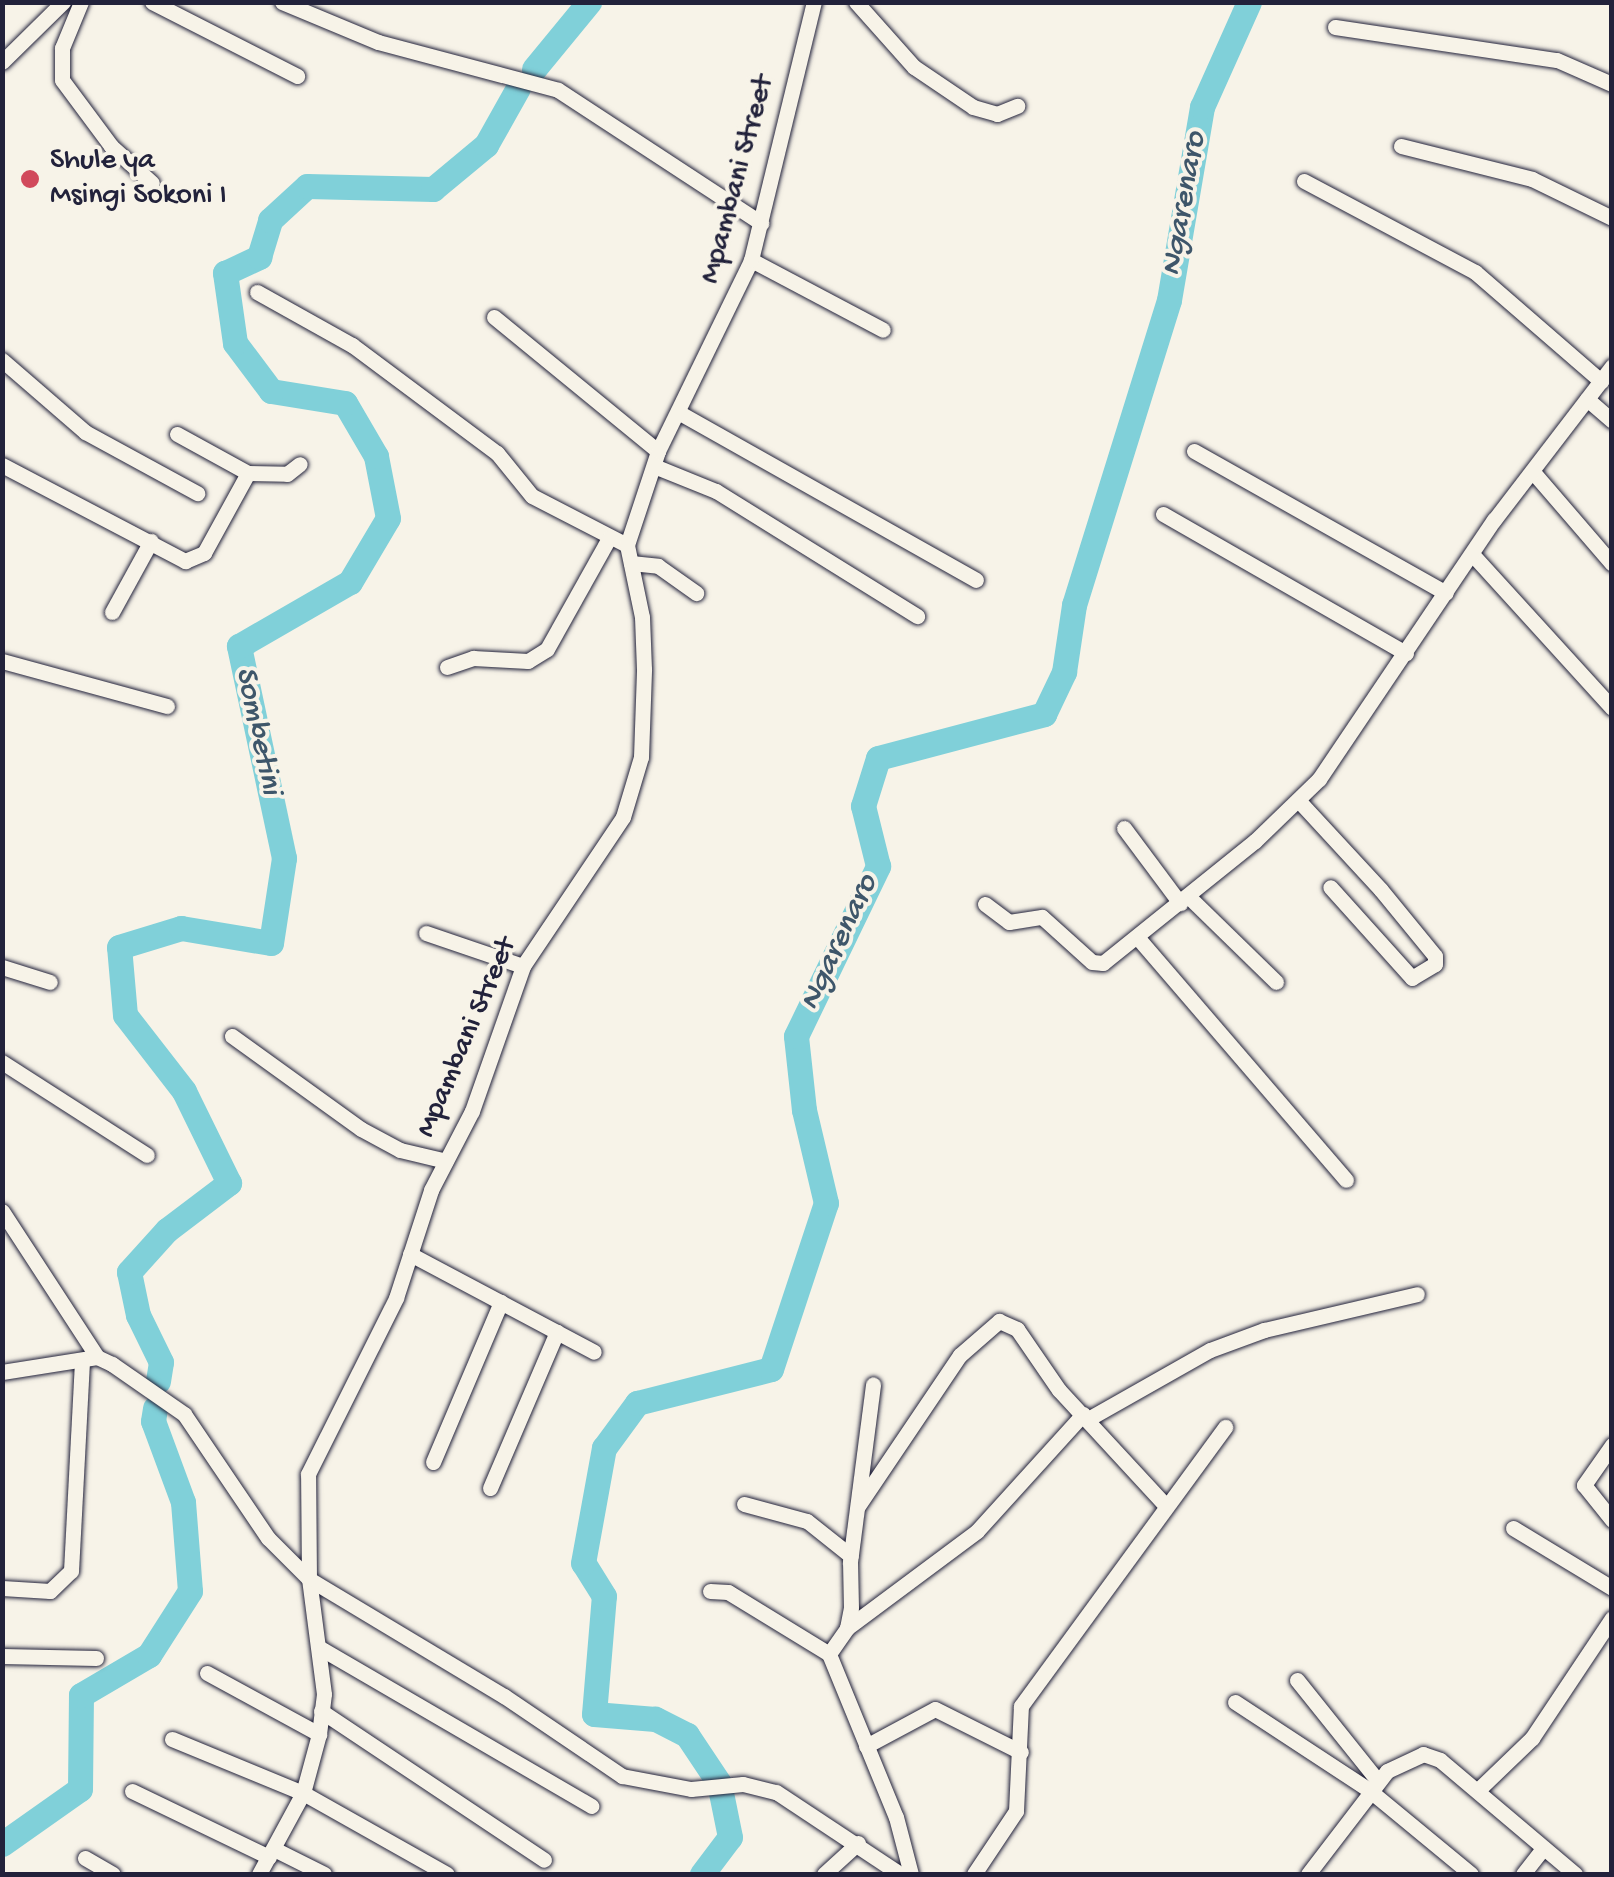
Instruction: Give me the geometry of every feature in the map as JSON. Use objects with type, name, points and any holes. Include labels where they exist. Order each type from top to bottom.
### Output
[{"type":"street","points":[[2,62],[62,2]]},
{"type":"street","points":[[81,2],[62,48],[62,80],[111,146],[152,183]]},
{"type":"street","points":[[152,2],[298,76]]},
{"type":"street","points":[[282,2],[378,42],[558,90],[761,223]]},
{"type":"street","name":"Mpambani Street","points":[[259,1874],[302,1793],[322,1711],[320,1648],[309,1580],[308,1474],[362,1374],[446,1161],[472,1111],[524,966],[624,817],[634,783],[644,669],[627,546],[656,458],[750,260],[814,2]]},
{"type":"street","points":[[856,2],[914,67],[973,107],[997,114],[1017,106]]},
{"type":"street","points":[[1335,28],[1558,60],[1612,84]]},
{"type":"street","points":[[1401,146],[1532,179],[1612,218]]},
{"type":"street","points":[[1304,181],[1475,272],[1601,381]]},
{"type":"street","points":[[750,260],[883,330]]},
{"type":"street","points":[[257,292],[331,330],[498,453],[532,496],[627,546]]},
{"type":"street","points":[[494,317],[656,458],[917,616]]},
{"type":"street","points":[[2,360],[85,432],[198,493]]},
{"type":"street","points":[[985,904],[1009,922],[1042,917],[1092,962],[1103,963],[1184,900],[1298,800],[1406,653],[1472,554],[1612,366]]},
{"type":"street","points":[[1588,399],[1612,421]]},
{"type":"street","points":[[678,412],[976,580]]},
{"type":"street","points":[[177,434],[248,473],[288,474],[300,464]]},
{"type":"street","points":[[1194,451],[1446,593]]},
{"type":"street","points":[[2,465],[151,540],[184,561],[196,560],[248,473]]},
{"type":"street","points":[[1533,472],[1612,564]]},
{"type":"street","points":[[1163,514],[1406,653]]},
{"type":"street","points":[[447,667],[473,658],[528,661],[547,649],[608,538]]},
{"type":"street","points":[[112,612],[151,540]]},
{"type":"street","points":[[1472,554],[1612,708]]},
{"type":"street","points":[[631,562],[658,566],[696,593]]},
{"type":"street","points":[[2,661],[168,706]]},
{"type":"street","points":[[1298,800],[1381,890],[1435,956],[1435,964],[1412,978],[1330,888]]},
{"type":"street","points":[[1124,828],[1184,900],[1276,982]]},
{"type":"street","points":[[426,933],[524,966]]},
{"type":"street","points":[[1138,938],[1346,1180]]},
{"type":"street","points":[[2,967],[50,982]]},
{"type":"street","points":[[232,1036],[371,1135],[446,1161]]},
{"type":"street","points":[[2,1062],[147,1155]]},
{"type":"street","points":[[2,1212],[90,1358],[184,1414],[268,1538],[309,1580],[504,1696],[586,1757],[622,1776],[691,1789],[743,1784],[776,1792],[858,1842],[894,1872]]},
{"type":"street","points":[[410,1254],[594,1352]]},
{"type":"street","points":[[829,1654],[847,1628],[977,1531],[1086,1416],[1228,1343],[1418,1294]]},
{"type":"street","points":[[433,1462],[501,1302]]},
{"type":"street","points":[[858,1506],[960,1355],[999,1322],[1017,1329],[1086,1416],[1165,1504]]},
{"type":"street","points":[[490,1488],[556,1332]]},
{"type":"street","points":[[2,1372],[90,1358]]},
{"type":"street","points":[[2,1588],[50,1591],[71,1570],[90,1358]]},
{"type":"street","points":[[847,1628],[851,1556],[873,1384]]},
{"type":"street","points":[[974,1874],[1010,1826],[1021,1752],[1021,1706],[1225,1427]]},
{"type":"street","points":[[1612,1444],[1584,1485],[1612,1520]]},
{"type":"street","points":[[744,1504],[806,1521],[851,1556]]},
{"type":"street","points":[[1513,1528],[1612,1588]]},
{"type":"street","points":[[710,1592],[728,1592],[829,1654],[912,1874]]},
{"type":"street","points":[[1478,1790],[1532,1738],[1612,1618]]},
{"type":"street","points":[[320,1648],[591,1806]]},
{"type":"street","points":[[2,1656],[96,1658]]},
{"type":"street","points":[[207,1674],[319,1734]]},
{"type":"street","points":[[1296,1680],[1374,1785],[1471,1874]]},
{"type":"street","points":[[1235,1702],[1374,1785]]},
{"type":"street","points":[[866,1746],[935,1710],[1021,1752]]},
{"type":"street","points":[[322,1711],[544,1860]]},
{"type":"street","points":[[172,1739],[302,1793],[448,1874]]},
{"type":"street","points":[[1308,1874],[1374,1785],[1423,1754],[1478,1790],[1575,1874]]},
{"type":"street","points":[[132,1791],[324,1874]]},
{"type":"street","points":[[824,1874],[858,1842]]},
{"type":"street","points":[[1523,1874],[1543,1848]]},
{"type":"street","points":[[85,1858],[113,1874]]},
{"type":"waterway","name":"Sombetini","points":[[534,69],[589,2]]},
{"type":"waterway","name":"Ngarenaro","points":[[702,1874],[730,1837],[719,1783],[687,1735],[655,1719],[594,1714],[604,1596],[583,1563],[604,1448],[637,1403],[771,1369],[826,1203],[804,1110],[796,1036],[878,866],[863,806],[878,758],[1044,714],[1064,672],[1074,605],[1169,300],[1202,107],[1249,2]]},
{"type":"waterway","name":"Sombetini","points":[[158,1381],[161,1362],[138,1315],[129,1272],[167,1230],[229,1183],[184,1091],[125,1015],[119,947],[181,928],[271,943],[284,858],[239,646],[350,582],[388,518],[376,456],[345,403],[271,391],[235,343],[225,273],[259,257],[270,220],[307,186],[433,189],[486,145],[518,88]]},
{"type":"waterway","name":"Sombetini","points":[[2,1844],[80,1789],[81,1695],[149,1655],[190,1591],[183,1502],[153,1421],[155,1408]]},
{"type":"place","name":"Shule ya Msingi Sokoni I","points":[[30,179]]}]
